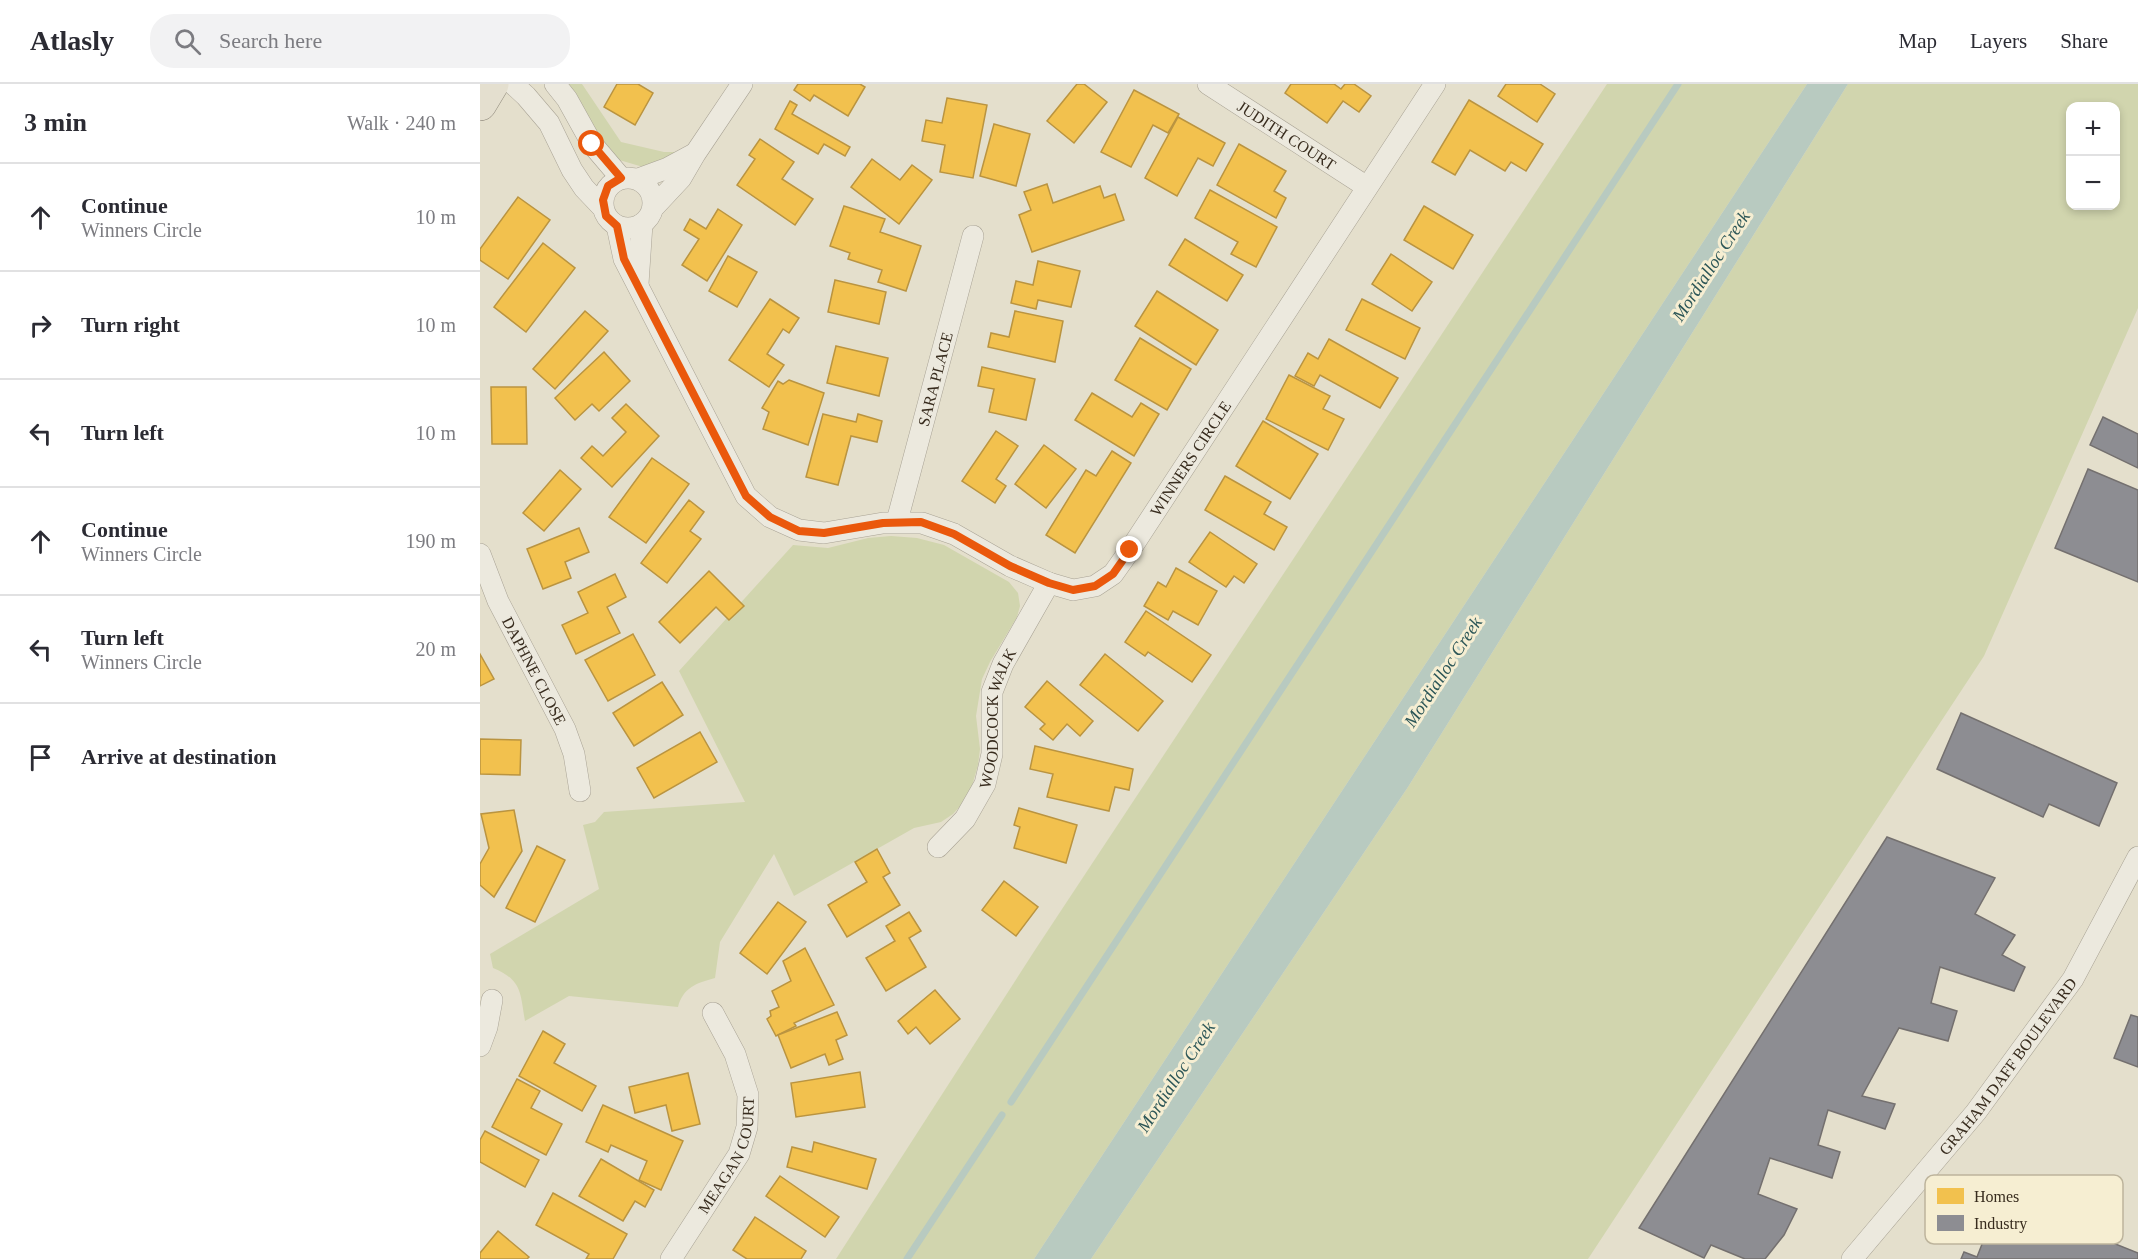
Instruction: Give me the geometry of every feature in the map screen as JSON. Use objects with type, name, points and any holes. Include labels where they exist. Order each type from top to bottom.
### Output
[{"type":"main road","points":[[480,104],[492,84]]},
{"type":"street","points":[[513,84],[549,123],[572,170],[584,188],[603,208],[610,222],[626,228],[634,228],[681,178],[742,84]]},
{"type":"street","points":[[555,84],[567,99],[592,144],[629,179],[650,191],[638,287]]},
{"type":"street","name":"JUDITH COURT","points":[[1208,84],[1367,187]]},
{"type":"street","name":"WINNERS CIRCLE","points":[[617,226],[624,259],[746,496],[770,517],[799,531],[824,533],[897,521],[921,522],[954,534],[1010,566],[1049,583],[1073,590],[1095,586],[1113,574],[1435,84]]},
{"type":"street","points":[[603,208],[604,193],[608,186],[668,168],[695,154]]},
{"type":"street","name":"SARA PLACE","points":[[897,521],[973,236]]},
{"type":"street","name":"DAPHNE CLOSE","points":[[480,554],[489,606],[565,729],[574,754],[580,791]]},
{"type":"street","name":"WOODCOCK WALK","points":[[938,847],[965,819],[985,784],[992,754],[992,692],[1003,664],[1049,583]]},
{"type":"street","name":"GRAHAM DAFF BOULEVARD","points":[[1852,1259],[1976,1112],[2073,978],[2138,857]]},
{"type":"street","points":[[480,1046],[487,1027],[492,1000]]},
{"type":"street","name":"MEAGAN COURT","points":[[671,1259],[740,1154],[747,1127],[748,1095],[735,1054],[713,1013]]},
{"type":"green space","points":[[563,84],[582,84],[621,142],[664,152],[681,152],[643,167],[616,159],[596,149]]},
{"type":"green space","points":[[1607,84],[1807,84],[1034,1259],[836,1259],[1035,950]]},
{"type":"green space","points":[[1848,84],[2138,84],[2138,308],[1984,656],[1588,1259],[1091,1259],[1408,787]]},
{"type":"green space","points":[[891,536],[917,538],[944,545],[1009,582],[1018,593],[1020,606],[1017,617],[982,679],[976,716],[980,749],[978,765],[972,786],[963,803],[941,822],[914,828],[794,896],[774,854],[720,942],[715,978],[691,987],[683,995],[678,1007],[569,996],[525,1021],[522,1002],[515,982],[493,968],[490,954],[599,889],[583,825],[595,822],[604,812],[745,802],[679,671],[793,545],[828,548],[868,538]]},
{"type":"water","name":"Mordialloc Creek","points":[[1807,84],[1848,84],[1408,787],[1091,1259],[1034,1259]]},
{"type":"building: Homes","points":[[617,84],[638,84],[653,93],[635,125],[604,107]]},
{"type":"building: Homes","points":[[798,84],[860,84],[865,87],[848,116],[814,95],[810,101],[794,90]]},
{"type":"building: Homes","points":[[1077,84],[1084,84],[1107,102],[1074,143],[1047,121]]},
{"type":"building: Homes","points":[[1291,84],[1334,84],[1341,89],[1345,84],[1354,84],[1371,96],[1359,112],[1343,101],[1327,123],[1285,93]]},
{"type":"building: Homes","points":[[1506,84],[1540,84],[1555,94],[1537,122],[1498,96]]},
{"type":"building: Homes","points":[[1134,90],[1179,114],[1168,133],[1153,125],[1131,167],[1101,152]]},
{"type":"building: Homes","points":[[947,98],[987,105],[973,178],[940,172],[945,145],[922,141],[926,120],[942,123]]},
{"type":"building: Homes","points":[[1469,100],[1543,144],[1526,171],[1511,162],[1505,171],[1470,150],[1455,175],[1432,162]]},
{"type":"building: Homes","points":[[790,101],[797,105],[792,114],[850,147],[845,156],[824,144],[818,154],[775,129]]},
{"type":"building: Homes","points":[[1178,117],[1225,143],[1213,166],[1198,158],[1177,196],[1145,178]]},
{"type":"building: Homes","points":[[994,124],[1030,134],[1016,186],[980,176]]},
{"type":"building: Homes","points":[[760,139],[794,162],[782,179],[813,199],[795,225],[737,185],[755,159],[749,155]]},
{"type":"building: Homes","points":[[1239,144],[1286,171],[1274,191],[1286,198],[1276,218],[1217,185]]},
{"type":"building: Homes","points":[[872,159],[900,180],[912,165],[932,180],[899,224],[851,187]]},
{"type":"building: Homes","points":[[1047,184],[1053,203],[1100,186],[1104,198],[1115,194],[1124,220],[1032,252],[1019,215],[1031,210],[1024,192]]},
{"type":"building: Homes","points":[[1210,190],[1277,227],[1256,267],[1231,254],[1238,242],[1195,218]]},
{"type":"building: Homes","points":[[518,197],[550,220],[508,279],[480,260],[480,249]]},
{"type":"building: Homes","points":[[844,206],[885,219],[880,232],[921,246],[906,291],[878,282],[882,270],[848,259],[850,253],[830,246]]},
{"type":"building: Homes","points":[[1424,206],[1473,235],[1453,269],[1404,240]]},
{"type":"building: Homes","points":[[718,209],[742,225],[707,281],[682,265],[699,239],[684,230],[690,219],[706,229]]},
{"type":"building: Homes","points":[[1185,239],[1243,275],[1227,301],[1169,265]]},
{"type":"building: Homes","points":[[543,243],[575,268],[526,332],[494,307]]},
{"type":"building: Homes","points":[[1391,254],[1432,282],[1412,311],[1372,284]]},
{"type":"building: Homes","points":[[728,256],[757,272],[737,307],[709,291]]},
{"type":"building: Homes","points":[[1038,261],[1080,271],[1071,307],[1038,300],[1036,309],[1011,303],[1016,281],[1033,285]]},
{"type":"building: Homes","points":[[835,280],[886,292],[879,324],[828,312]]},
{"type":"building: Homes","points":[[1157,291],[1218,330],[1196,365],[1135,326]]},
{"type":"building: Homes","points":[[770,299],[799,318],[789,333],[783,329],[767,354],[784,365],[769,387],[729,360]]},
{"type":"building: Homes","points":[[1362,299],[1420,328],[1405,359],[1346,330]]},
{"type":"building: Homes","points":[[585,311],[608,331],[555,389],[533,369]]},
{"type":"building: Homes","points":[[1015,311],[1063,321],[1055,362],[988,347],[991,333],[1009,337]]},
{"type":"building: Homes","points":[[1140,338],[1191,369],[1167,410],[1115,380]]},
{"type":"building: Homes","points":[[1329,339],[1398,378],[1380,408],[1320,375],[1314,386],[1295,376],[1308,353],[1318,359]]},
{"type":"building: Homes","points":[[836,346],[888,358],[879,396],[827,383]]},
{"type":"building: Homes","points":[[604,352],[630,381],[599,411],[592,404],[575,420],[555,398]]},
{"type":"building: Homes","points":[[982,367],[1035,379],[1026,420],[989,412],[994,389],[978,386]]},
{"type":"building: Homes","points":[[1289,375],[1330,396],[1323,409],[1344,419],[1328,450],[1266,419]]},
{"type":"building: Homes","points":[[789,380],[824,393],[808,445],[763,429],[769,412],[762,408],[778,381],[783,384]]},
{"type":"building: Homes","points":[[491,387],[526,387],[527,444],[492,444]]},
{"type":"building: Homes","points":[[1092,393],[1132,417],[1141,403],[1159,414],[1134,456],[1075,420]]},
{"type":"building: Homes","points":[[626,404],[659,436],[612,487],[581,458],[592,446],[603,456],[626,432],[612,418]]},
{"type":"building: Homes","points":[[823,414],[856,422],[858,414],[882,421],[877,442],[851,436],[838,485],[806,477]]},
{"type":"building: Homes","points":[[1263,421],[1318,454],[1290,499],[1236,466]]},
{"type":"building: Homes","points":[[996,431],[1018,446],[996,479],[1006,486],[995,503],[962,481]]},
{"type":"building: Homes","points":[[1044,445],[1076,469],[1046,508],[1015,484]]},
{"type":"building: Homes","points":[[1112,451],[1131,463],[1075,553],[1046,535],[1086,470],[1096,476]]},
{"type":"building: Homes","points":[[652,458],[689,484],[646,543],[609,517]]},
{"type":"building: Homes","points":[[560,470],[581,489],[544,531],[523,513]]},
{"type":"building: Homes","points":[[1225,476],[1271,502],[1264,514],[1287,527],[1274,550],[1205,510]]},
{"type":"building: Homes","points":[[689,500],[704,512],[690,531],[701,539],[667,583],[641,563]]},
{"type":"building: Homes","points":[[579,528],[589,552],[565,562],[571,578],[543,589],[527,549]]},
{"type":"building: Homes","points":[[1210,532],[1257,564],[1244,583],[1234,576],[1226,587],[1189,562]]},
{"type":"building: Homes","points":[[1176,568],[1217,591],[1198,625],[1173,611],[1168,620],[1144,606],[1158,582],[1166,587]]},
{"type":"building: Homes","points":[[709,571],[744,606],[729,620],[716,607],[680,643],[659,622]]},
{"type":"building: Homes","points":[[615,574],[626,597],[607,607],[620,633],[576,654],[562,625],[588,613],[578,592]]},
{"type":"building: Homes","points":[[1146,611],[1211,655],[1192,682],[1148,652],[1145,656],[1125,642]]},
{"type":"building: Homes","points":[[633,634],[655,675],[608,701],[585,660]]},
{"type":"building: Homes","points":[[480,654],[494,679],[480,686]]},
{"type":"building: Homes","points":[[1105,654],[1163,701],[1138,731],[1080,685]]},
{"type":"building: Homes","points":[[1047,681],[1093,721],[1080,736],[1067,724],[1053,740],[1040,729],[1045,724],[1025,707]]},
{"type":"building: Homes","points":[[662,682],[683,715],[634,746],[613,713]]},
{"type":"building: Homes","points":[[700,732],[717,762],[654,798],[637,768]]},
{"type":"building: Homes","points":[[480,739],[521,740],[520,775],[480,774]]},
{"type":"building: Homes","points":[[1035,746],[1133,769],[1129,790],[1115,787],[1109,811],[1047,797],[1053,774],[1030,769]]},
{"type":"building: Homes","points":[[1019,808],[1077,825],[1066,863],[1014,848],[1020,827],[1014,825]]},
{"type":"building: Homes","points":[[514,810],[522,851],[494,897],[480,885],[480,864],[489,848],[481,814]]},
{"type":"building: Homes","points":[[537,846],[565,860],[535,922],[506,908]]},
{"type":"building: Homes","points":[[877,849],[890,873],[883,877],[900,905],[847,937],[828,905],[867,882],[855,862]]},
{"type":"building: Homes","points":[[1004,881],[1038,907],[1016,936],[982,910]]},
{"type":"building: Homes","points":[[778,902],[806,922],[767,974],[740,953]]},
{"type":"building: Homes","points":[[909,912],[921,931],[909,938],[926,967],[886,991],[866,958],[895,941],[886,926]]},
{"type":"building: Homes","points":[[805,948],[834,1005],[794,1023],[796,1026],[776,1036],[767,1019],[771,1016],[770,1011],[779,1007],[772,991],[791,981],[783,961]]},
{"type":"building: Homes","points":[[935,990],[960,1019],[930,1044],[916,1027],[908,1034],[898,1021]]},
{"type":"building: Homes","points":[[837,1012],[847,1035],[836,1040],[843,1059],[829,1065],[825,1054],[791,1068],[778,1035]]},
{"type":"building: Homes","points":[[543,1031],[565,1044],[554,1063],[596,1086],[582,1111],[519,1076]]},
{"type":"building: Homes","points":[[860,1072],[865,1107],[796,1117],[791,1083]]},
{"type":"building: Homes","points":[[688,1073],[700,1124],[672,1131],[666,1105],[635,1113],[629,1087]]},
{"type":"building: Homes","points":[[517,1079],[540,1091],[531,1108],[562,1124],[546,1155],[492,1127]]},
{"type":"building: Homes","points":[[603,1105],[683,1141],[661,1190],[639,1180],[647,1161],[611,1145],[608,1152],[586,1142]]},
{"type":"building: Homes","points":[[485,1131],[539,1160],[525,1187],[480,1162],[480,1140]]},
{"type":"building: Homes","points":[[814,1142],[876,1159],[867,1189],[787,1167],[792,1147],[812,1152]]},
{"type":"building: Homes","points":[[601,1159],[654,1190],[645,1207],[635,1201],[623,1221],[579,1196]]},
{"type":"building: Homes","points":[[780,1176],[839,1217],[825,1237],[766,1196]]},
{"type":"building: Homes","points":[[553,1193],[627,1234],[613,1259],[586,1259],[589,1254],[536,1225]]},
{"type":"building: Homes","points":[[755,1217],[806,1251],[801,1259],[747,1259],[733,1250]]},
{"type":"building: Homes","points":[[498,1231],[529,1257],[527,1259],[480,1259],[480,1253]]},
{"type":"building: Industry","points":[[2103,417],[2138,434],[2138,468],[2090,445]]},
{"type":"building: Industry","points":[[2088,469],[2138,490],[2138,582],[2055,548]]},
{"type":"building: Industry","points":[[1961,713],[2117,783],[2099,826],[2049,804],[2043,817],[1937,769]]},
{"type":"building: Industry","points":[[1887,837],[1995,878],[1975,914],[2015,935],[2002,955],[2025,967],[2014,991],[1940,967],[1931,1003],[1957,1011],[1948,1041],[1899,1028],[1862,1096],[1895,1104],[1885,1129],[1828,1110],[1818,1145],[1840,1152],[1832,1178],[1770,1158],[1758,1194],[1797,1209],[1784,1235],[1765,1259],[1745,1259],[1711,1245],[1704,1258],[1639,1228]]},
{"type":"building: Industry","points":[[2131,1015],[2138,1017],[2138,1067],[2114,1058]]},
{"type":"building: Industry","points":[[1982,1244],[2116,1244],[2138,1253],[2138,1259],[1961,1259],[1964,1252],[1977,1257]]},
{"type":"waterway","points":[[1011,1102],[1678,84]]},
{"type":"waterway","points":[[907,1259],[1002,1115]]},
{"type":"route","points":[[592,144],[621,178],[608,186],[604,193],[603,208],[610,222],[617,226],[624,259],[746,496],[770,517],[799,531],[824,533],[897,521],[921,522],[954,534],[1010,566],[1049,583],[1073,590],[1095,586],[1113,574],[1130,550]]}]
